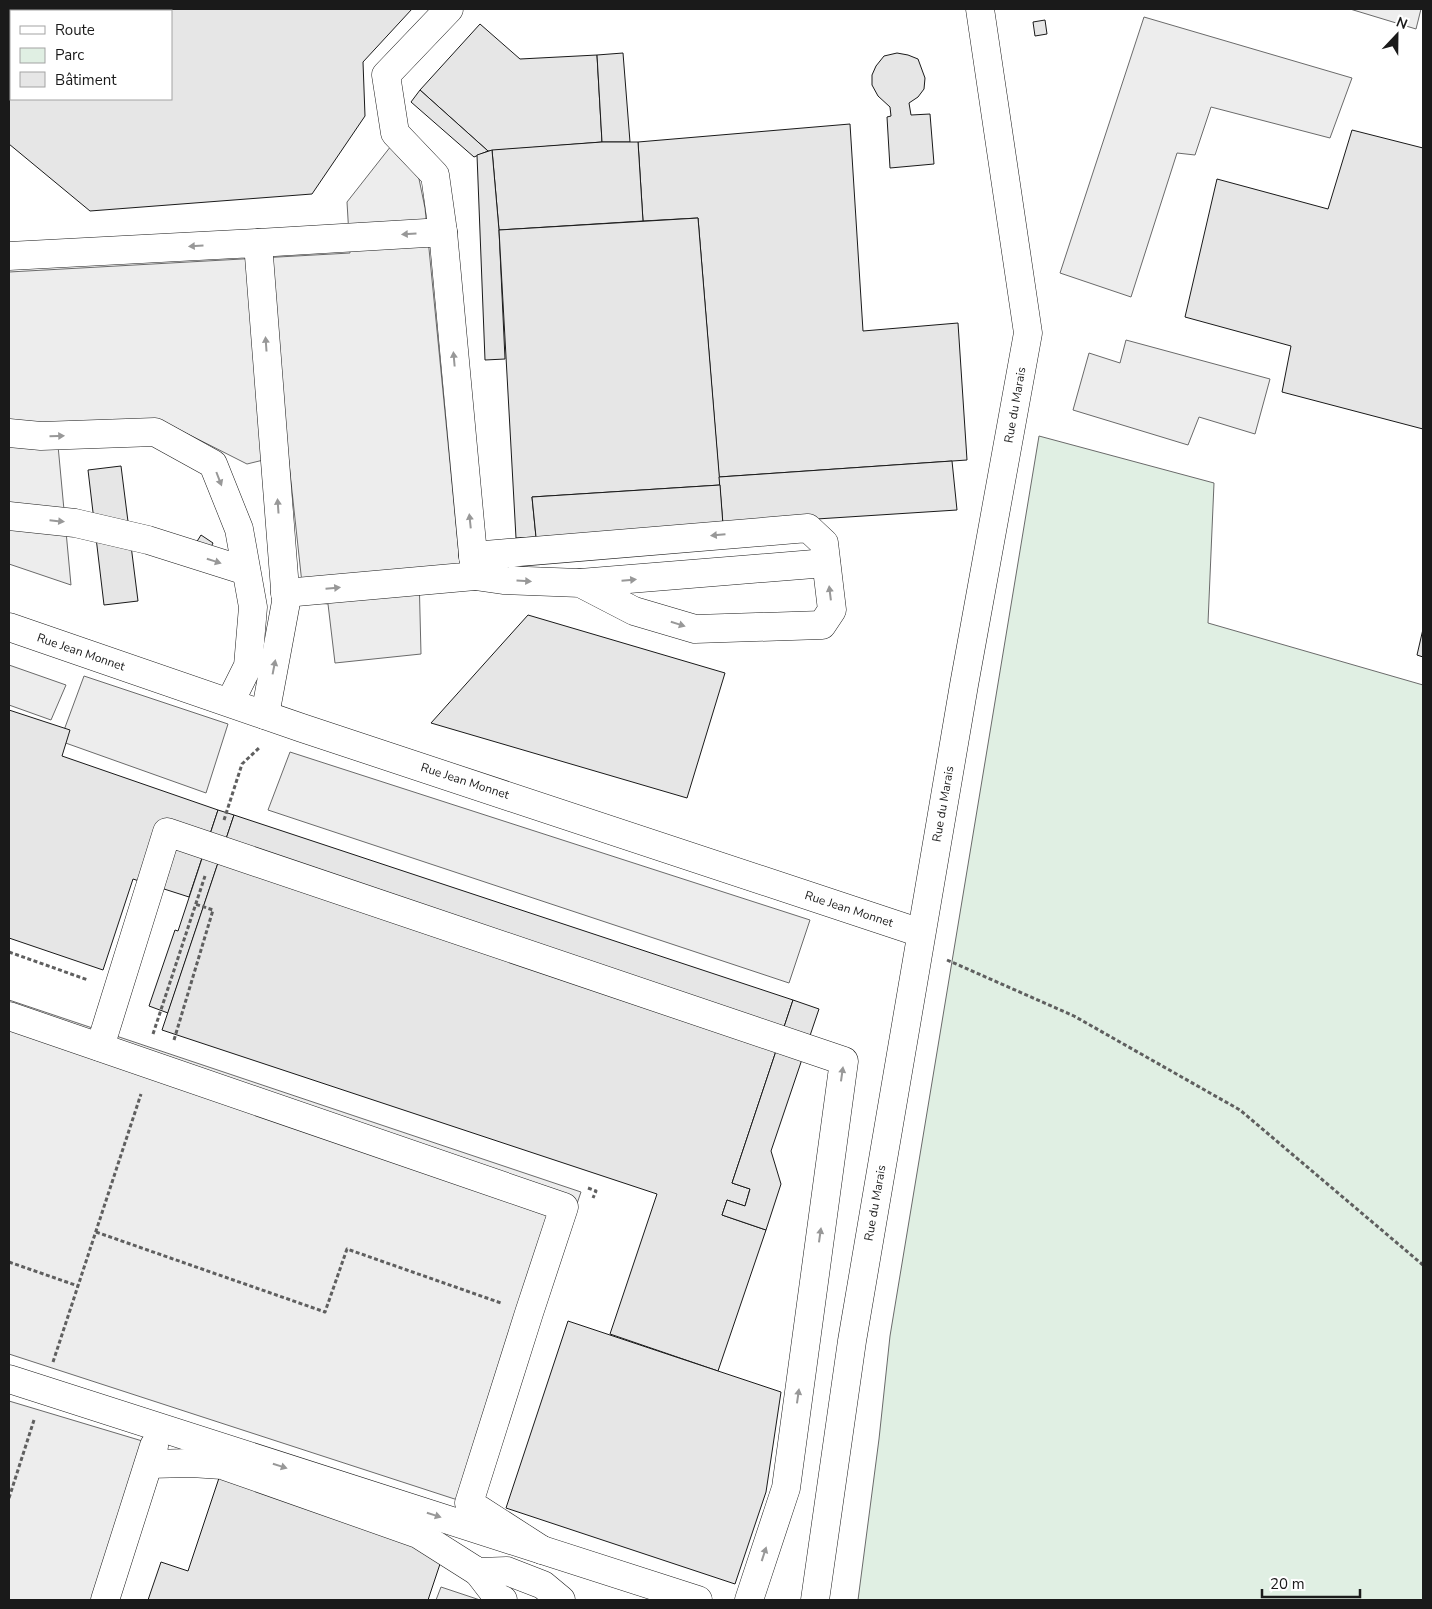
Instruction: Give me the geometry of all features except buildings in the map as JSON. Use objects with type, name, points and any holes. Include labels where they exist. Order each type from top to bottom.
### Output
[{"type":"street","points":[[449,9],[386,75],[395,133],[435,175],[443,232],[474,566]]},
{"type":"street","name":"Rue du Marais","points":[[815,1600],[852,1341],[964,685],[1028,333],[980,9]]},
{"type":"street","points":[[9,256],[443,232]]},
{"type":"street","points":[[258,243],[286,602],[275,718]]},
{"type":"street","points":[[9,434],[41,436],[155,432],[213,464],[239,529],[253,607],[248,666],[230,702]]},
{"type":"street","points":[[9,516],[75,523],[148,540],[246,570]]},
{"type":"street","points":[[284,593],[474,566],[808,528],[824,543],[832,610],[822,625],[694,629],[634,611],[580,584]]},
{"type":"street","points":[[474,566],[503,580],[580,584],[826,563]]},
{"type":"street","name":"Rue Jean Monnet","points":[[9,628],[230,702],[920,940]]},
{"type":"street","points":[[100,1048],[167,832],[844,1061],[786,1488],[749,1600]]},
{"type":"street","points":[[9,1016],[564,1208],[469,1503],[542,1550]]},
{"type":"street","points":[[9,1379],[698,1600]]},
{"type":"street","points":[[104,1600],[160,1428]]},
{"type":"street","points":[[148,1464],[190,1463],[222,1465],[418,1534],[478,1572],[498,1598],[503,1600]]},
{"type":"street","points":[[478,1572],[507,1571],[544,1585],[561,1600]]},
{"type":"path","points":[[151,1037],[242,764],[275,718]]},
{"type":"path","points":[[176,1032],[213,910],[195,904]]},
{"type":"path","points":[[920,940],[1074,1016],[1240,1110],[1423,1265]]},
{"type":"path","points":[[9,1498],[151,1065]]},
{"type":"path","points":[[96,1232],[326,1312],[347,1249],[529,1313]]},
{"type":"path","points":[[9,1262],[78,1286]]},
{"type":"green space","points":[[1039,436],[1214,483],[1208,623],[1423,685],[1423,1600],[858,1600],[890,1336]]},
{"type":"shaded area","points":[[1350,9],[1421,9],[1416,29]]},
{"type":"shaded area","points":[[1144,17],[1352,78],[1330,138],[1211,107],[1195,155],[1177,153],[1131,297],[1060,273]]},
{"type":"shaded area","points":[[391,146],[418,174],[425,208],[460,565],[419,574],[421,654],[335,663],[328,604],[304,602],[288,454],[247,464],[162,421],[56,424],[71,585],[9,564],[9,272],[350,253],[347,202]]},
{"type":"shaded area","points":[[1126,340],[1270,379],[1255,434],[1199,417],[1188,445],[1073,410],[1089,353],[1120,363]]},
{"type":"shaded area","points":[[9,665],[66,685],[51,720],[9,705]]},
{"type":"shaded area","points":[[84,676],[228,724],[206,793],[60,741]]},
{"type":"shaded area","points":[[290,752],[810,920],[789,983],[268,810]]},
{"type":"shaded area","points":[[9,1000],[581,1192],[473,1505],[9,1354]]},
{"type":"shaded area","points":[[9,1401],[149,1443],[93,1600],[9,1600]]},
{"type":"shaded area","points":[[441,1587],[480,1600],[436,1600]]}]
